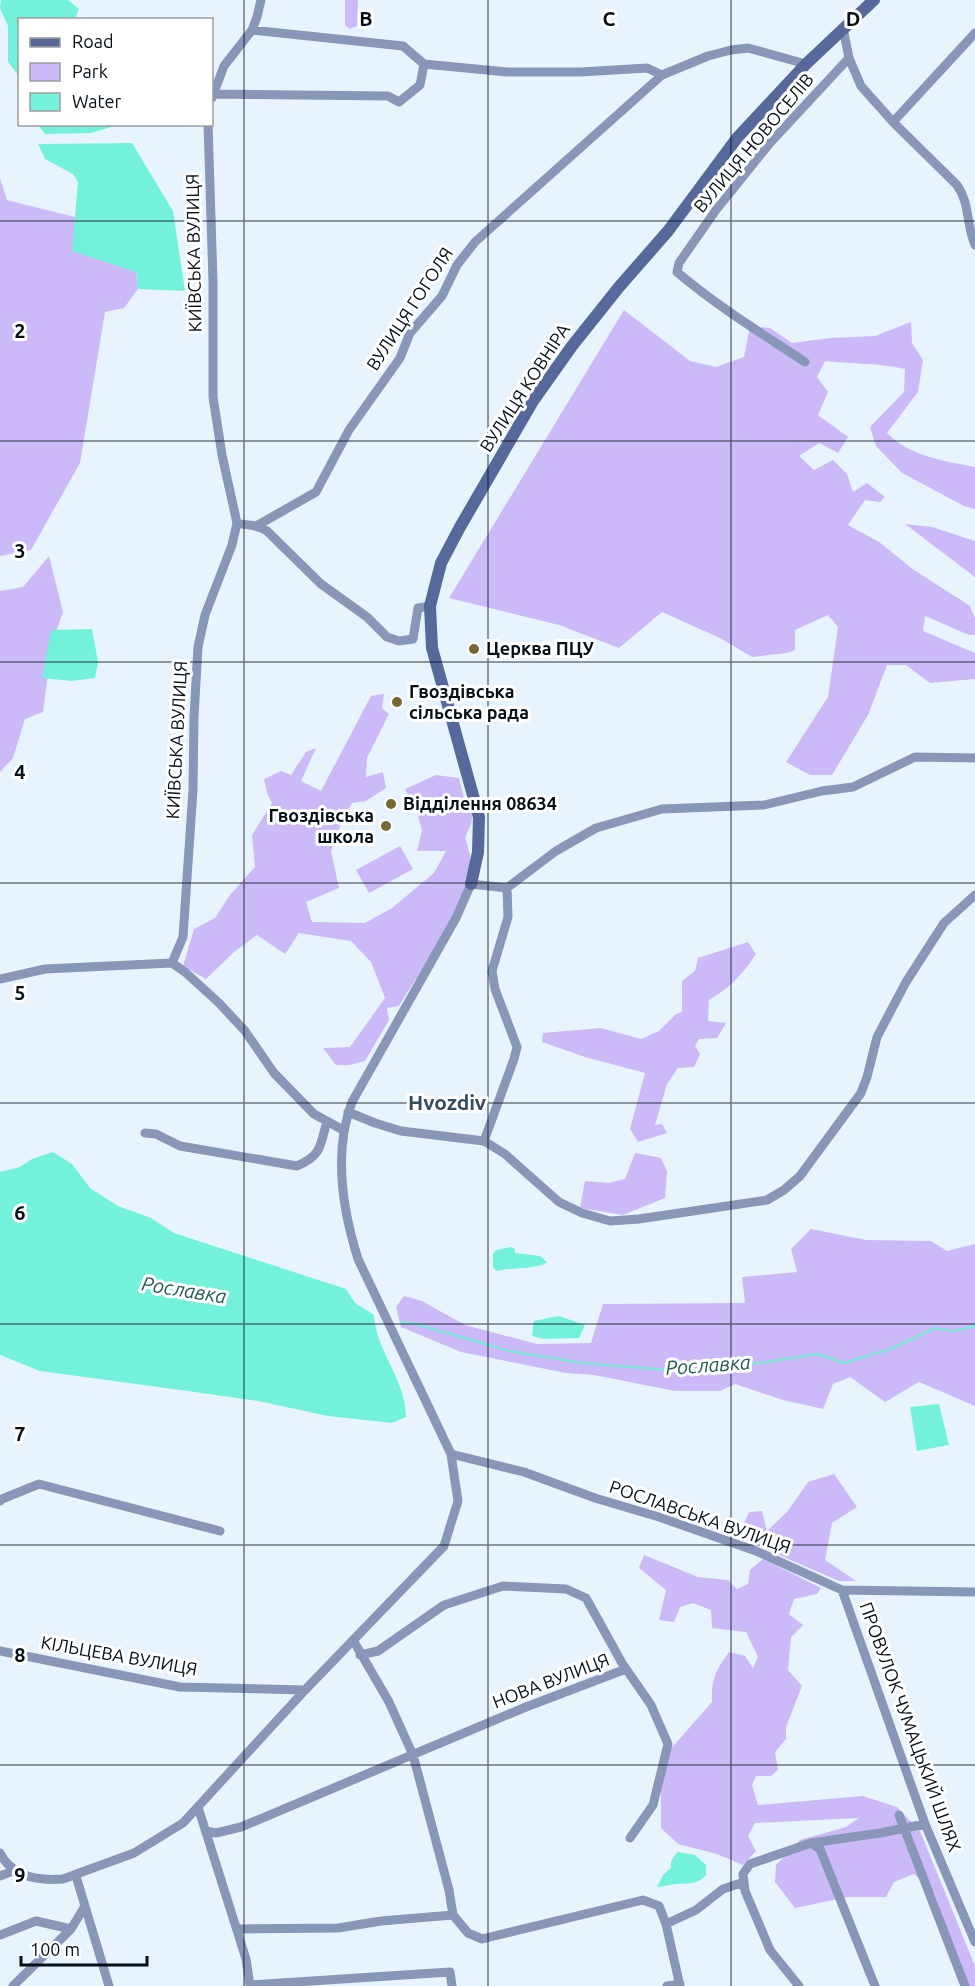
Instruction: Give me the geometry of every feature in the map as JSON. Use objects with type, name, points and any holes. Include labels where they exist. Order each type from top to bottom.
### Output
[{"type":"street","points":[[213,94],[224,66],[252,30],[258,17],[261,0]]},
{"type":"street","name":"ВУЛИЦЯ КОВНІРА","points":[[471,884],[478,852],[479,817],[432,648],[430,606],[441,563],[533,401],[572,346],[619,286],[668,231],[737,138],[806,64],[874,0]]},
{"type":"street","points":[[843,28],[849,58],[861,86],[893,122],[957,184],[964,194],[970,235],[975,245]]},
{"type":"street","points":[[252,30],[403,45],[424,64],[507,72],[581,72],[647,68],[662,75]]},
{"type":"street","points":[[893,122],[975,33]]},
{"type":"street","name":"ВУЛИЦЯ ГОГОЛЯ","points":[[258,525],[316,492],[349,430],[400,358],[410,333],[442,296],[457,265],[474,242],[662,75],[708,56],[748,48],[806,64]]},
{"type":"street","name":"ВУЛИЦЯ НОВОСЕЛІВ","points":[[805,362],[733,315],[677,272],[679,263],[716,210],[770,143],[849,58]]},
{"type":"street","points":[[213,97],[388,96],[399,102],[420,85],[424,64]]},
{"type":"street","name":"КИЇВСЬКА ВУЛИЦЯ","points":[[172,963],[183,937],[193,790],[198,647],[206,615],[232,545],[237,523],[222,455],[213,397],[213,281],[208,126]]},
{"type":"street","points":[[237,523],[258,525],[287,549],[321,584],[367,618],[387,637],[399,641],[413,639],[418,608],[430,606]]},
{"type":"street","points":[[0,1876],[13,1871],[51,1880],[76,1876],[134,1853],[183,1823],[305,1690],[444,1546],[458,1501],[451,1454],[358,1258],[352,1240],[341,1175],[341,1152],[343,1130],[348,1112],[456,918],[471,884],[507,888],[556,851],[596,828],[662,809],[764,805],[822,791],[853,787],[915,757],[975,758]]},
{"type":"street","points":[[484,1141],[517,1047],[495,989],[492,971],[508,917],[507,888]]},
{"type":"street","points":[[348,1112],[375,1124],[401,1131],[484,1141],[505,1154],[559,1202],[582,1213],[610,1221],[639,1219],[767,1200],[784,1190],[800,1176],[861,1093],[877,1037],[906,982],[944,923],[975,896]]},
{"type":"street","points":[[0,979],[45,969],[172,963],[219,1003],[245,1031],[274,1073],[314,1114],[343,1130]]},
{"type":"street","points":[[145,1134],[156,1134],[180,1146],[297,1166],[313,1159],[321,1144],[327,1121]]},
{"type":"street","name":"РОСЛАВСЬКА ВУЛИЦЯ","points":[[451,1454],[524,1473],[659,1517],[756,1551],[842,1590],[975,1592]]},
{"type":"street","points":[[0,1502],[39,1484],[220,1531]]},
{"type":"street","points":[[360,1655],[378,1651],[444,1605],[454,1601],[503,1586],[566,1589],[586,1598],[626,1669]]},
{"type":"street","name":"ПРОВУЛОК ЧУМАЦЬКИЙ ШЛЯХ","points":[[842,1590],[925,1824],[975,1942]]},
{"type":"street","points":[[353,1640],[389,1702],[413,1755],[449,1890],[453,1915],[468,1933],[482,1939],[642,1900],[659,1905],[666,1924],[680,1985],[667,1986]]},
{"type":"street","name":"КІЛЬЦЕВА ВУЛИЦЯ","points":[[0,1651],[180,1687],[305,1690]]},
{"type":"street","name":"НОВА ВУЛИЦЯ","points":[[206,1831],[216,1833],[242,1827],[526,1707],[626,1669],[651,1705],[668,1744],[653,1805],[630,1838]]},
{"type":"street","points":[[198,1807],[246,1959],[250,1985],[450,1972],[452,1986]]},
{"type":"street","points":[[899,1815],[965,1986]]},
{"type":"street","points":[[799,1986],[770,1950],[745,1891],[743,1874],[750,1864],[811,1843],[925,1824]]},
{"type":"street","points":[[811,1843],[820,1849],[875,1986]]},
{"type":"street","points":[[0,1854],[13,1871]]},
{"type":"street","points":[[76,1876],[109,1986]]},
{"type":"street","points":[[666,1924],[696,1910],[723,1889],[744,1882]]},
{"type":"street","points":[[13,1986],[71,1929],[85,1906]]},
{"type":"street","points":[[237,1929],[338,1928],[381,1921],[453,1915]]},
{"type":"street","points":[[0,1935],[36,1921],[71,1929]]},
{"type":"green space","points":[[345,0],[358,0],[357,26],[350,29],[345,25]]},
{"type":"green space","points":[[0,178],[7,200],[75,217],[73,251],[136,272],[138,289],[124,308],[105,312],[80,463],[31,550],[0,556]]},
{"type":"green space","points":[[624,310],[690,361],[716,367],[744,357],[750,326],[770,328],[792,343],[875,336],[911,322],[912,343],[923,360],[918,392],[887,433],[916,452],[939,460],[975,467],[975,509],[964,506],[902,473],[876,446],[870,427],[904,392],[905,369],[825,361],[817,377],[828,392],[818,415],[848,437],[838,453],[819,443],[799,456],[814,470],[833,460],[847,474],[853,492],[867,483],[885,497],[880,502],[865,500],[848,525],[879,542],[914,570],[970,606],[975,618],[975,635],[969,635],[925,616],[923,631],[975,653],[975,679],[930,683],[906,665],[887,665],[868,715],[832,775],[810,775],[786,762],[828,697],[838,627],[828,615],[795,630],[795,650],[752,657],[720,638],[662,612],[619,648],[559,625],[449,598]]},
{"type":"green space","points":[[905,524],[932,527],[975,541],[975,577]]},
{"type":"green space","points":[[49,556],[63,612],[52,643],[43,712],[25,719],[13,758],[0,772],[0,591],[23,587]]},
{"type":"green space","points":[[384,694],[382,708],[389,714],[367,758],[366,777],[383,772],[386,788],[366,801],[352,803],[331,851],[339,888],[306,902],[312,922],[365,923],[392,908],[434,873],[446,851],[417,851],[422,830],[417,813],[405,789],[436,775],[459,778],[464,798],[473,814],[465,838],[470,856],[469,872],[455,911],[432,954],[399,1006],[387,1008],[389,1020],[365,1061],[336,1065],[323,1048],[350,1047],[385,998],[371,962],[351,941],[299,933],[285,954],[257,935],[234,952],[206,979],[183,966],[194,929],[215,918],[230,895],[255,867],[252,835],[272,803],[264,779],[281,771],[291,775],[306,752],[316,748],[301,781],[321,791],[371,696]]},
{"type":"green space","points":[[400,846],[413,869],[369,893],[356,870]]},
{"type":"green space","points":[[748,942],[756,954],[736,980],[709,1000],[708,1021],[726,1023],[717,1038],[699,1039],[695,1046],[700,1054],[694,1067],[678,1068],[667,1084],[655,1125],[662,1124],[667,1133],[638,1142],[630,1129],[645,1073],[585,1057],[542,1042],[543,1033],[601,1028],[641,1039],[659,1031],[676,1014],[682,1012],[682,981],[695,971],[698,958]]},
{"type":"green space","points":[[635,1153],[661,1158],[667,1171],[665,1198],[623,1215],[580,1208],[585,1181],[608,1183],[625,1179]]},
{"type":"green space","points":[[811,1229],[866,1240],[931,1241],[947,1251],[975,1244],[975,1406],[919,1382],[885,1402],[850,1377],[833,1384],[823,1409],[783,1400],[735,1384],[720,1391],[675,1391],[594,1375],[566,1373],[461,1352],[401,1327],[396,1307],[404,1296],[422,1301],[465,1325],[537,1344],[591,1343],[603,1304],[745,1303],[742,1277],[797,1272],[791,1249]]},
{"type":"green space","points":[[834,1474],[857,1507],[832,1523],[825,1560],[856,1581],[839,1581],[738,1537],[749,1512],[762,1511],[767,1531],[787,1512],[808,1482]]},
{"type":"green space","points":[[644,1555],[698,1577],[728,1580],[737,1589],[748,1584],[750,1570],[763,1559],[821,1588],[817,1594],[794,1599],[789,1614],[803,1625],[791,1637],[788,1670],[802,1686],[786,1727],[786,1739],[775,1752],[778,1770],[771,1776],[756,1776],[752,1785],[758,1805],[863,1796],[897,1807],[920,1831],[975,1966],[975,1986],[967,1986],[934,1892],[914,1874],[894,1882],[886,1897],[848,1897],[795,1908],[775,1882],[776,1865],[800,1840],[846,1827],[859,1818],[755,1823],[748,1836],[756,1851],[743,1865],[717,1854],[678,1844],[661,1828],[661,1760],[712,1702],[715,1675],[729,1652],[745,1656],[753,1668],[758,1657],[746,1632],[712,1628],[711,1610],[693,1603],[680,1607],[674,1622],[659,1620],[666,1590],[639,1568]]},
{"type":"water","points":[[1,0],[68,0],[79,9],[75,18],[18,18],[18,75],[8,62],[8,26],[0,8]]},
{"type":"water","points":[[39,126],[115,126],[91,133],[45,134]]},
{"type":"water","points":[[132,143],[173,211],[185,291],[138,289],[136,272],[72,251],[78,182],[73,174],[45,159],[38,144]]},
{"type":"water","points":[[92,629],[98,662],[95,678],[71,681],[42,678],[51,630]]},
{"type":"water","points":[[53,1152],[72,1164],[90,1188],[118,1206],[151,1218],[174,1233],[346,1289],[355,1303],[374,1315],[380,1341],[405,1403],[406,1417],[392,1423],[328,1416],[258,1401],[40,1371],[0,1355],[0,1172],[20,1167],[32,1159]]},
{"type":"water","points":[[511,1247],[515,1249],[515,1253],[540,1256],[547,1262],[543,1265],[497,1271],[493,1268],[493,1254],[496,1250]]},
{"type":"water","points":[[559,1316],[585,1325],[579,1338],[544,1339],[532,1336],[534,1321]]},
{"type":"water","points":[[939,1404],[949,1445],[917,1451],[910,1407]]},
{"type":"water","points":[[678,1852],[695,1855],[706,1865],[706,1875],[693,1883],[657,1887],[663,1875],[671,1868],[672,1859]]},
{"type":"waterway","name":"Рославка","points":[[401,1322],[416,1324],[509,1351],[582,1363],[681,1371],[818,1354],[844,1363],[893,1348],[935,1328],[954,1331],[975,1326]]},
{"type":"place","name":"Церква ПЦУ","points":[[474,649]]},
{"type":"place","name":"Гвоздівська сільська рада","points":[[397,702]]},
{"type":"place","name":"Відділення 08634","points":[[391,804]]},
{"type":"place","name":"Гвоздівська школа","points":[[386,826]]},
{"type":"district","name":"Hvozdiv","points":[[447,1103]]}]
